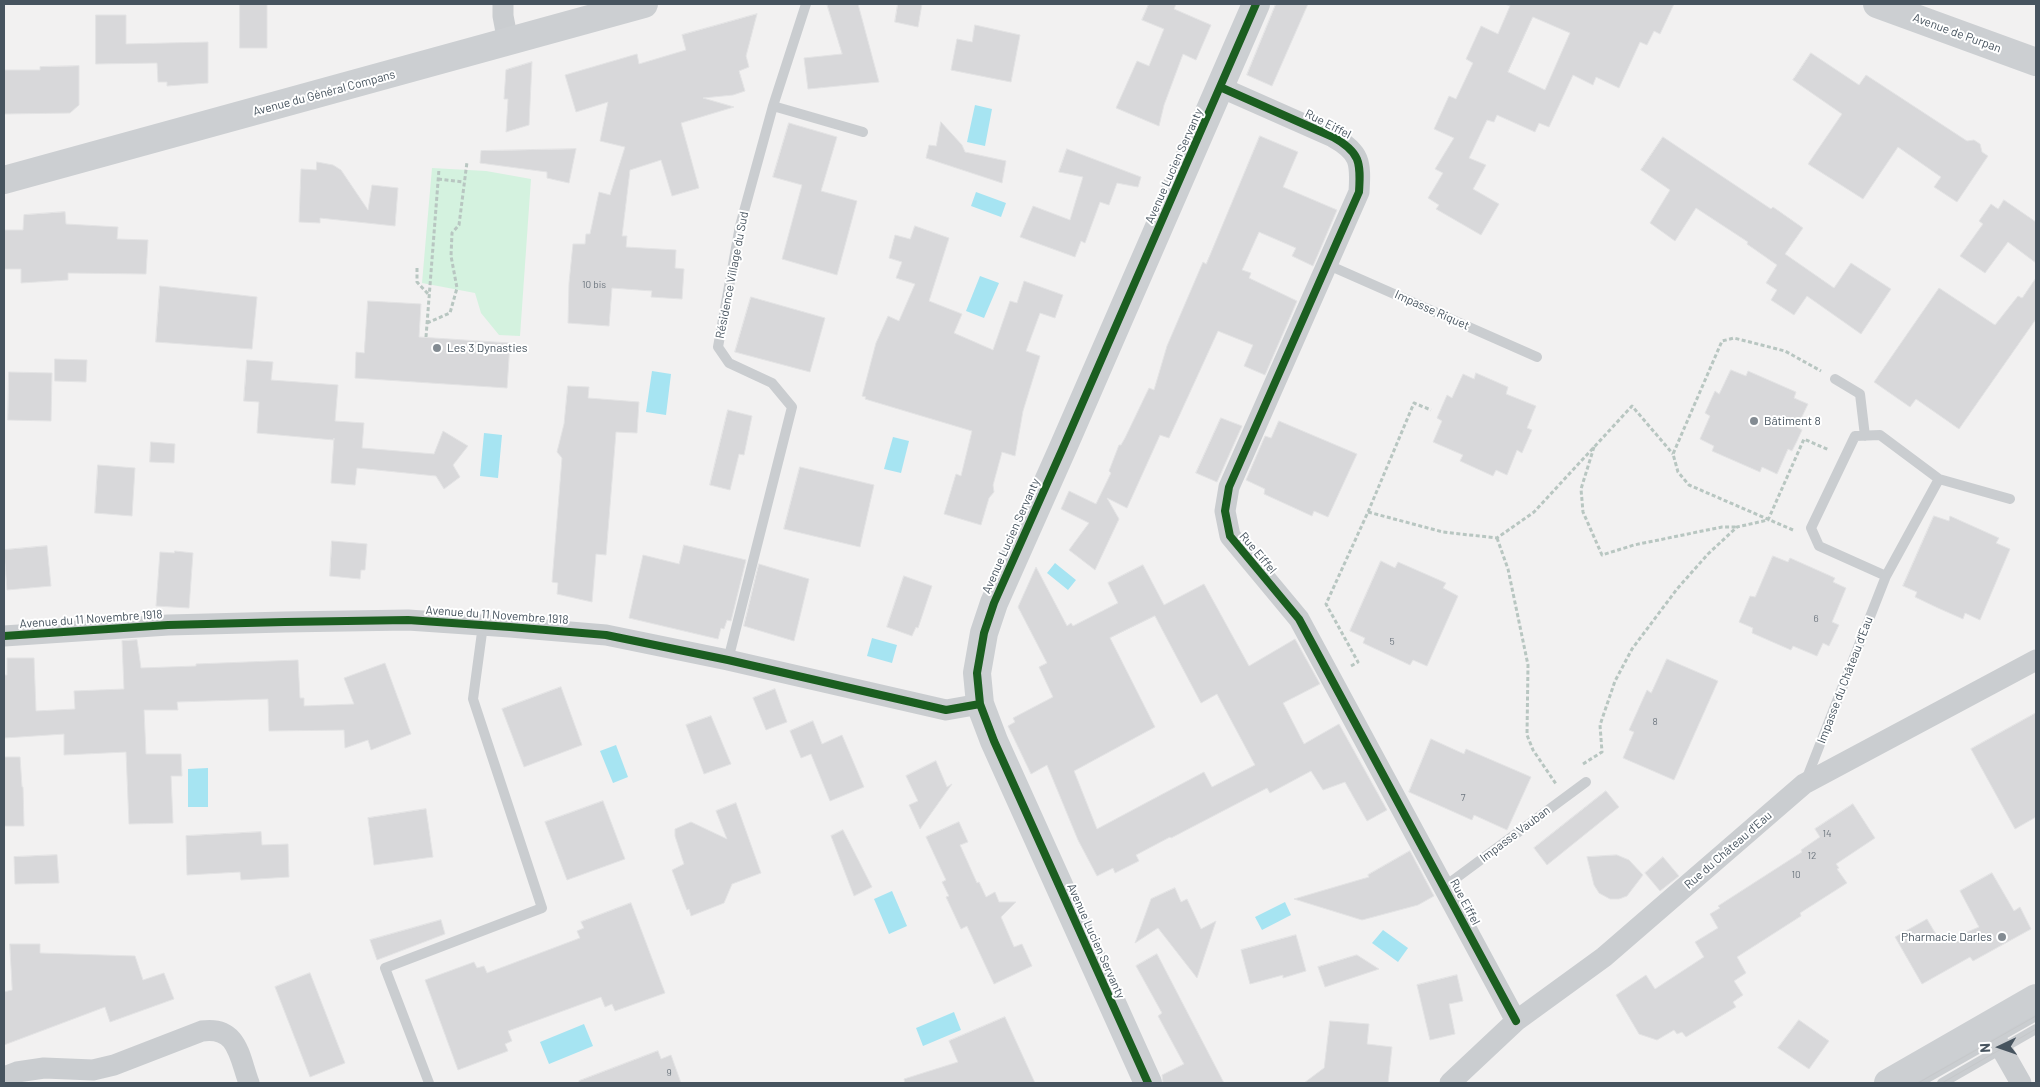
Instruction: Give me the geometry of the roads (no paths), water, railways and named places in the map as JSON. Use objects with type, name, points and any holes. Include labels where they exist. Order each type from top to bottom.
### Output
[{"type":"street","points":[[503,4],[503,16],[508,42]]},
{"type":"street","name":"Avenue du Général Compans","points":[[4,180],[644,4]]},
{"type":"street","name":"Avenue Lucien Servanty","points":[[1148,1083],[994,741],[980,704],[977,673],[979,654],[994,603],[1256,4]]},
{"type":"street","name":"Avenue de Purpan","points":[[1877,4],[2036,62]]},
{"type":"street","name":"Rue Eiffel","points":[[1220,87],[1333,137],[1348,146],[1358,160],[1360,174],[1359,192],[1229,487],[1225,512],[1230,536],[1299,619],[1516,1021]]},
{"type":"street","name":"Avenue du 11 Novembre 1918","points":[[4,636],[168,625],[285,622],[408,620],[483,625],[606,635],[728,660],[946,710],[980,704]]},
{"type":"street","name":"Rue du Château d'Eau","points":[[1450,1083],[1516,1021],[1604,957],[1804,784],[2036,660]]},
{"type":"street","points":[[1888,1083],[1995,1038],[2036,998]]},
{"type":"street","points":[[4,1077],[17,1072],[35,1070],[62,1077],[93,1070],[114,1065],[202,1030],[214,1029],[225,1033],[233,1039],[249,1083]]},
{"type":"street","points":[[1995,1038],[2021,1083]]},
{"type":"lane","name":"Résidence Village du Sud","points":[[728,660],[792,406],[772,383],[729,364],[718,347],[740,226],[773,106],[806,4]]},
{"type":"lane","points":[[773,106],[862,132]]},
{"type":"lane","name":"Impasse Riquet","points":[[1326,264],[1537,357]]},
{"type":"lane","points":[[1835,379],[1860,394],[1865,436]]},
{"type":"lane","points":[[1886,576],[1819,546],[1811,528],[1855,436],[1880,435],[1939,479],[2010,499]]},
{"type":"lane","name":"Impasse du Château d'Eau","points":[[1804,784],[1886,576],[1939,479]]},
{"type":"lane","points":[[429,1083],[385,968],[542,908],[473,699],[483,625]]},
{"type":"lane","name":"Impasse Vauban","points":[[1444,887],[1586,782]]},
{"type":"lane","points":[[1918,1083],[2036,1016]]},
{"type":"lane","points":[[1942,1083],[1995,1038],[2036,1029]]},
{"type":"water","points":[[975,105],[992,109],[985,146],[967,142]]},
{"type":"water","points":[[976,192],[1006,203],[1001,217],[971,206]]},
{"type":"water","points":[[980,276],[999,283],[984,318],[966,311]]},
{"type":"water","points":[[652,371],[671,374],[666,415],[646,412]]},
{"type":"water","points":[[484,433],[502,435],[498,478],[480,476]]},
{"type":"water","points":[[893,437],[909,441],[901,473],[884,469]]},
{"type":"water","points":[[1055,563],[1076,580],[1068,590],[1047,573]]},
{"type":"water","points":[[872,638],[897,645],[892,663],[867,656]]},
{"type":"water","points":[[616,745],[628,777],[613,783],[600,751]]},
{"type":"water","points":[[208,768],[208,807],[188,807],[188,769]]},
{"type":"water","points":[[892,891],[907,926],[889,934],[874,899]]},
{"type":"water","points":[[1285,902],[1291,915],[1262,930],[1255,917]]},
{"type":"water","points":[[1383,930],[1408,948],[1398,962],[1372,943]]},
{"type":"water","points":[[954,1012],[961,1030],[923,1046],[916,1028]]},
{"type":"water","points":[[584,1024],[593,1046],[549,1064],[540,1042]]},
{"type":"tram line","points":[[1918,1083],[2036,1016]]},
{"type":"tram line","points":[[1942,1083],[2036,1029]]},
{"type":"place","name":"Les 3 Dynasties","points":[[437,348]]},
{"type":"place","name":"Bâtiment 8","points":[[1754,421]]},
{"type":"place","name":"Pharmacie Darles","points":[[2002,937]]}]
